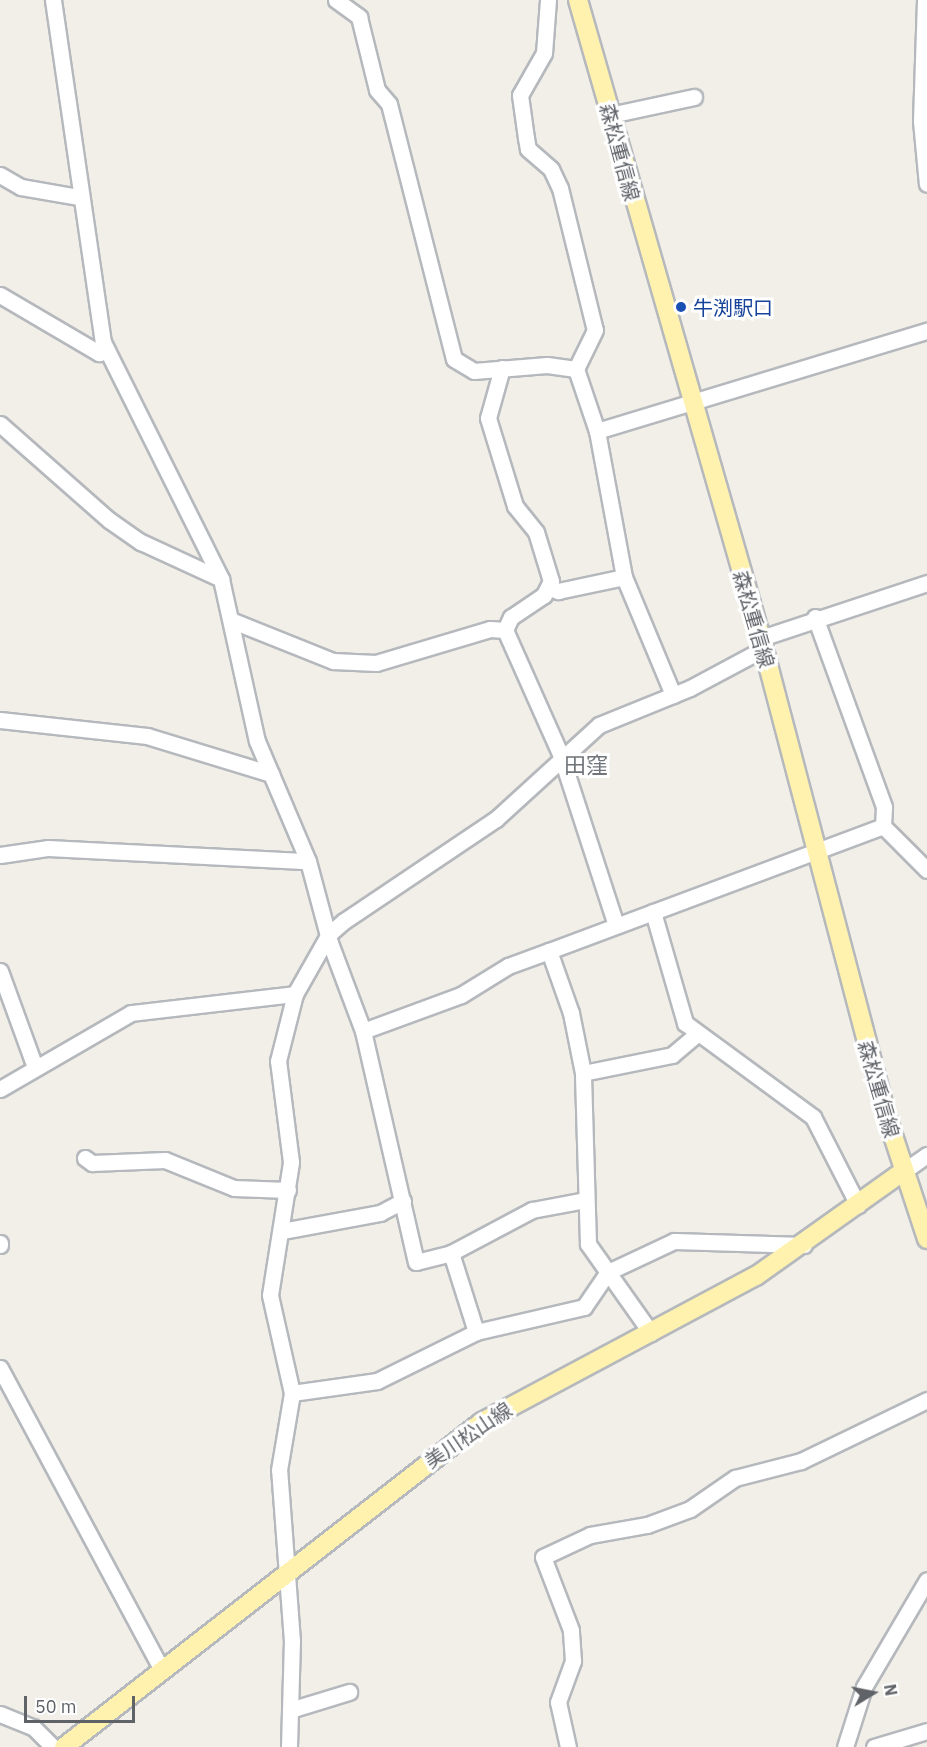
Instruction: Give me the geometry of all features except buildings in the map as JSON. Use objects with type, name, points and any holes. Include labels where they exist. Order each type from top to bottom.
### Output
[{"type":"main road","name":"森松重信線","points":[[578,0],[690,405],[762,644],[815,856],[904,1171],[927,1239]]},
{"type":"main road","name":"美川松山線","points":[[64,1747],[482,1422],[651,1333],[804,1245],[904,1171]]},
{"type":"street","points":[[53,0],[79,197],[107,351],[221,579],[233,621],[246,702],[271,774],[308,861],[329,934],[363,1031],[416,1262],[451,1253],[532,1210],[586,1200]]},
{"type":"street","points":[[336,0],[359,17],[377,90],[388,104],[454,359],[474,371],[502,368],[576,369]]},
{"type":"street","points":[[548,0],[544,53],[520,95],[528,149],[551,169],[560,188],[595,330],[576,369],[597,431],[624,577],[674,695]]},
{"type":"street","points":[[925,0],[921,121],[927,184]]},
{"type":"street","points":[[610,115],[694,97]]},
{"type":"street","points":[[0,175],[21,187],[79,197]]},
{"type":"street","points":[[0,295],[99,353],[107,351]]},
{"type":"street","points":[[597,431],[690,405],[927,332]]},
{"type":"street","points":[[502,368],[488,418],[515,506],[536,532],[550,588]]},
{"type":"street","points":[[0,424],[109,520],[141,542],[221,579]]},
{"type":"street","points":[[550,588],[558,591],[624,577]]},
{"type":"street","points":[[289,1747],[292,1641],[284,1574],[279,1470],[292,1393],[270,1295],[288,1190],[290,1139],[278,1061],[294,994],[329,934],[496,819],[561,756],[599,725],[674,695],[762,644],[815,617],[927,583]]},
{"type":"street","points":[[550,588],[511,617],[505,630],[561,756],[616,925]]},
{"type":"street","points":[[815,617],[884,807],[883,826],[927,870]]},
{"type":"street","points":[[233,621],[333,661],[376,663],[490,629],[505,630]]},
{"type":"street","points":[[0,720],[147,736],[271,774]]},
{"type":"street","points":[[363,1031],[460,994],[508,966],[616,925],[815,856],[883,826]]},
{"type":"street","points":[[0,855],[48,849],[308,861]]},
{"type":"street","points":[[653,912],[678,1008],[696,1035],[798,1100],[822,1127],[858,1205]]},
{"type":"street","points":[[549,951],[571,1013],[583,1073],[588,1244],[651,1333]]},
{"type":"street","points":[[0,971],[35,1067]]},
{"type":"street","points":[[0,1089],[131,1013],[294,994]]},
{"type":"street","points":[[583,1073],[672,1055],[696,1035]]},
{"type":"street","points":[[904,1171],[927,1155]]},
{"type":"street","points":[[85,1158],[92,1163],[165,1160],[234,1188],[288,1190]]},
{"type":"street","points":[[282,1231],[380,1213],[403,1202]]},
{"type":"street","points":[[292,1393],[377,1381],[476,1332],[584,1306],[608,1272],[674,1241],[804,1245]]},
{"type":"street","points":[[451,1253],[476,1332]]},
{"type":"street","points":[[0,1368],[162,1670]]},
{"type":"street","points":[[568,1747],[558,1702],[573,1661],[572,1638],[543,1557],[590,1535],[647,1525],[690,1509],[735,1478],[801,1461],[927,1400]]},
{"type":"street","points":[[845,1747],[864,1687],[927,1580]]},
{"type":"street","points":[[290,1710],[350,1692]]},
{"type":"street","points":[[0,1714],[33,1727],[53,1747]]},
{"type":"street","points":[[874,1747],[903,1742],[927,1731]]},
{"type":"place","name":"牛渕駅口","points":[[681,307]]},
{"type":"district","name":"田窪","points":[[586,765]]}]
